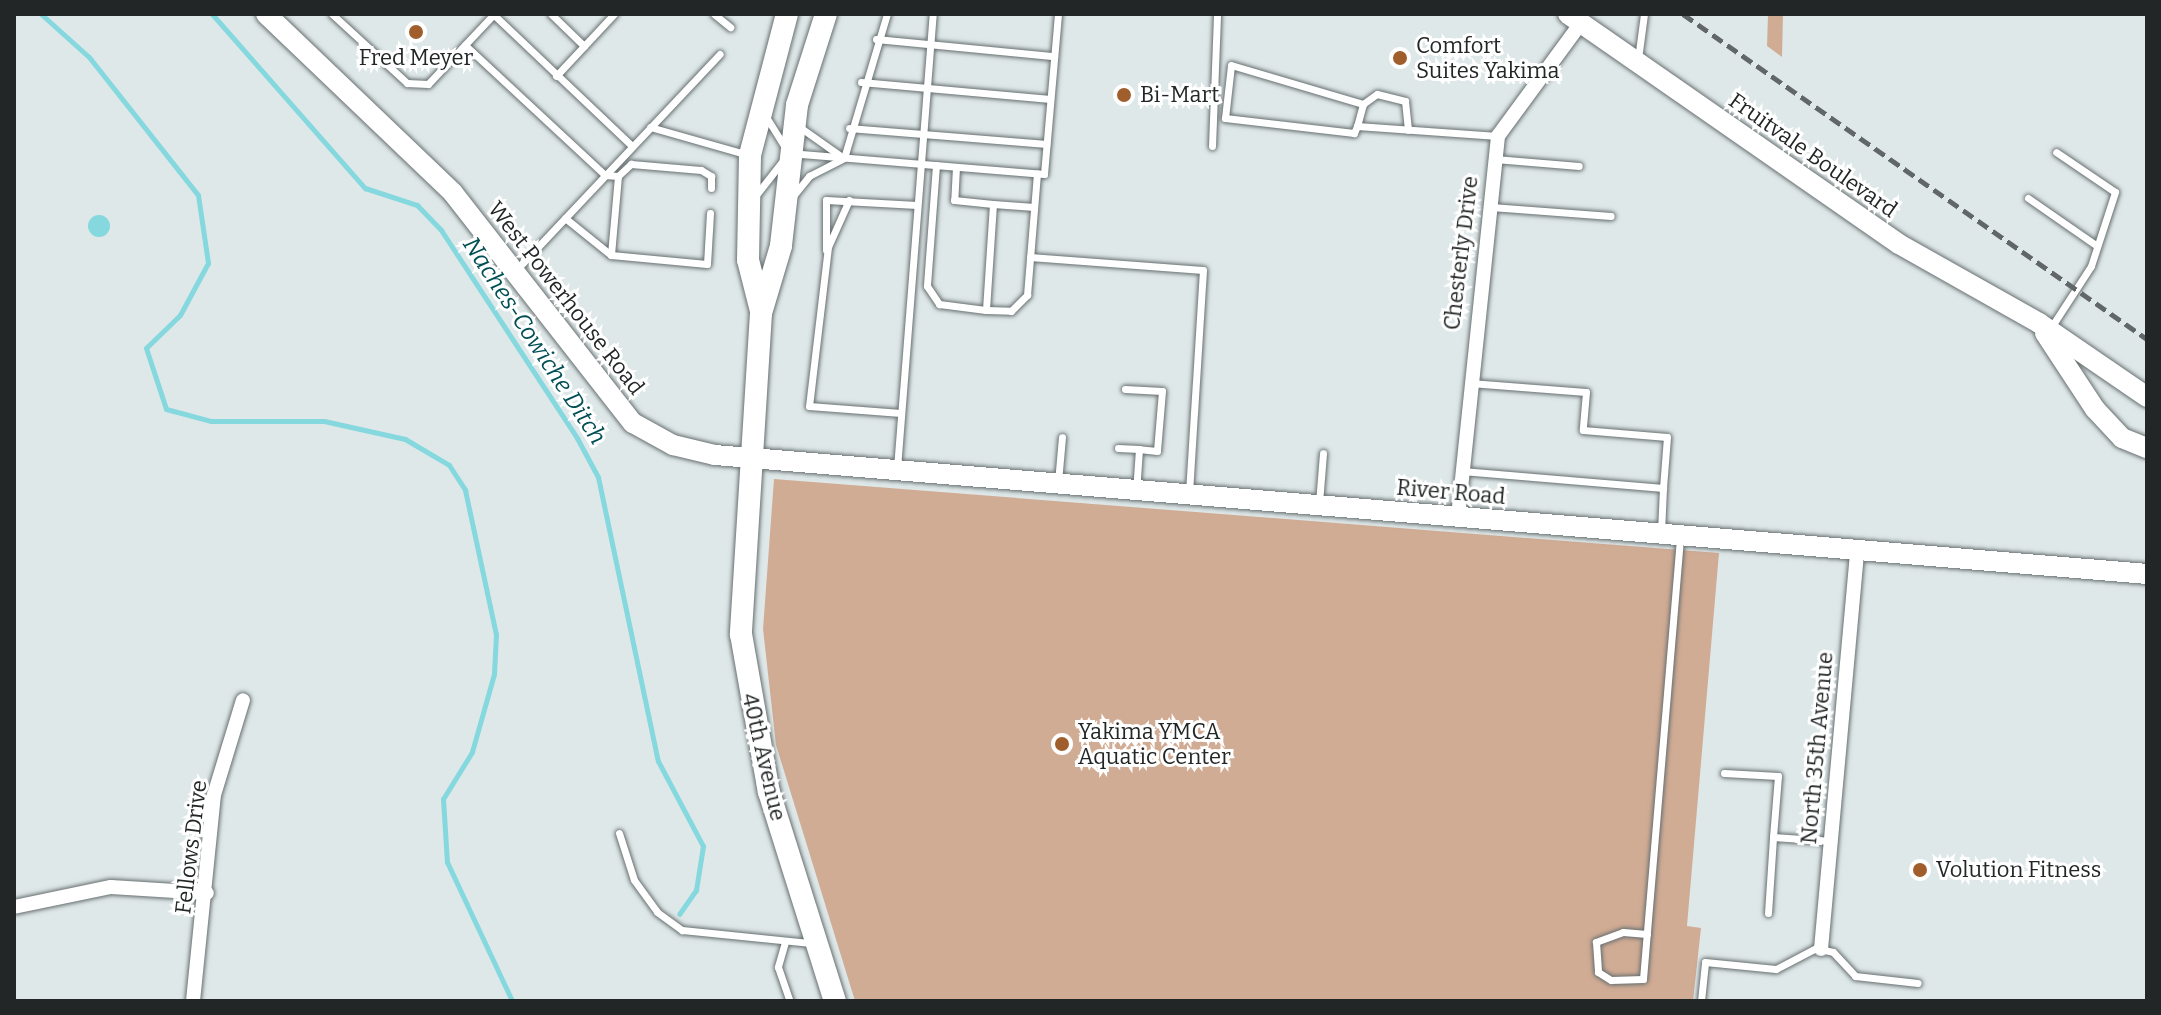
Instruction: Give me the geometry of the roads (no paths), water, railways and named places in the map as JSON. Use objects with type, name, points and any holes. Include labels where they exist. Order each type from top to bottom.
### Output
[{"type":"main road","name":"West Powerhouse Road","points":[[266,14],[422,162],[518,268],[633,423],[673,445],[752,458]]},
{"type":"main road","points":[[761,313],[748,260],[750,155],[765,82],[787,14]]},
{"type":"main road","points":[[761,313],[784,208],[797,105],[826,14]]},
{"type":"main road","name":"Fruitvale Boulevard","points":[[1575,18],[1899,244],[2044,327],[2147,397]]},
{"type":"main road","name":"40th Avenue","points":[[761,313],[741,634],[753,727],[835,1001]]},
{"type":"main road","name":"Fruitvale Boulevard","points":[[2044,327],[2095,409],[2122,438],[2147,448]]},
{"type":"main road","name":"River Road","points":[[752,458],[2147,574]]},
{"type":"street","name":"Chesterly Drive","points":[[1458,517],[1469,383],[1498,136],[1575,18]]},
{"type":"street","name":"North 35th Avenue","points":[[1821,949],[1857,550]]},
{"type":"street","name":"Fellows Drive","points":[[193,1001],[207,893],[214,795],[243,700]]},
{"type":"street","points":[[14,907],[111,887],[207,893]]},
{"type":"lane","points":[[332,14],[407,83],[428,84],[494,14],[632,146]]},
{"type":"lane","points":[[551,14],[584,46]]},
{"type":"lane","points":[[714,14],[730,27]]},
{"type":"lane","points":[[844,158],[861,82],[887,14]]},
{"type":"lane","points":[[897,470],[933,14]]},
{"type":"lane","points":[[765,82],[770,131],[789,153],[1044,174],[1058,14]]},
{"type":"lane","points":[[1212,146],[1217,14]]},
{"type":"lane","points":[[1638,63],[1644,14]]},
{"type":"lane","points":[[556,76],[608,16]]},
{"type":"lane","points":[[876,39],[1054,56]]},
{"type":"lane","points":[[465,45],[605,175],[618,176]]},
{"type":"lane","points":[[518,268],[720,54]]},
{"type":"lane","points":[[1363,104],[1231,65],[1225,118],[1354,133],[1363,104],[1377,94],[1405,101],[1408,130]]},
{"type":"lane","points":[[861,82],[1050,99]]},
{"type":"lane","points":[[797,105],[801,129],[844,158]]},
{"type":"lane","points":[[1357,126],[1498,136]]},
{"type":"lane","points":[[650,127],[750,155]]},
{"type":"lane","points":[[849,128],[1046,144]]},
{"type":"lane","points":[[2044,327],[2097,246],[2115,192],[2056,152]]},
{"type":"lane","points":[[749,215],[767,175],[789,153]]},
{"type":"lane","points":[[784,208],[809,176],[844,158]]},
{"type":"lane","points":[[1495,159],[1579,166]]},
{"type":"lane","points":[[611,255],[618,176],[631,164],[701,170],[711,176],[711,188]]},
{"type":"lane","points":[[936,165],[930,295],[939,304],[986,310],[1021,304],[1030,257],[1037,173]]},
{"type":"lane","points":[[956,167],[954,200],[1034,207]]},
{"type":"lane","points":[[2028,198],[2097,246]]},
{"type":"lane","points":[[901,413],[809,406],[826,257],[826,200],[917,205]]},
{"type":"lane","points":[[826,257],[849,200]]},
{"type":"lane","points":[[986,310],[993,204]]},
{"type":"lane","points":[[1489,207],[1611,216]]},
{"type":"lane","points":[[565,218],[611,255],[707,264],[710,213]]},
{"type":"lane","points":[[1030,257],[1203,270],[1189,495]]},
{"type":"lane","points":[[1469,383],[1586,392],[1583,430],[1667,437],[1663,488],[1670,534],[1647,934],[1643,979],[1611,980],[1598,972],[1596,942],[1623,932],[1647,934]]},
{"type":"lane","points":[[1118,448],[1157,451],[1162,391],[1125,389]]},
{"type":"lane","points":[[1058,484],[1062,437]]},
{"type":"lane","points":[[1136,490],[1139,449]]},
{"type":"lane","points":[[1319,505],[1323,453]]},
{"type":"lane","points":[[1462,471],[1663,488]]},
{"type":"lane","points":[[1724,773],[1778,776],[1768,913]]},
{"type":"lane","points":[[619,833],[634,880],[657,912],[682,930],[817,944]]},
{"type":"lane","points":[[1773,837],[1831,841]]},
{"type":"lane","points":[[785,942],[778,967],[790,1001]]},
{"type":"lane","points":[[1701,1001],[1705,962],[1776,969],[1799,950],[1821,949],[1855,976],[1918,983]]},
{"type":"water","points":[[99,215],[107,218],[110,226],[107,234],[99,237],[91,234],[88,226],[91,218]]},
{"type":"waterway","points":[[41,14],[89,57],[198,195],[208,263],[180,315],[146,348],[166,409],[211,421],[324,421],[405,439],[449,465],[465,490],[496,634],[494,674],[472,752],[443,799],[447,862],[512,1001]]},
{"type":"waterway","name":"Naches-Cowiche Ditch","points":[[212,14],[365,188],[417,205],[441,230],[577,438],[598,477],[658,761],[703,846],[696,890],[679,914]]},
{"type":"railway","points":[[1683,14],[2147,339]]},
{"type":"place","name":"Fred Meyer","points":[[416,32]]},
{"type":"place","name":"Comfort Suites Yakima","points":[[1400,58]]},
{"type":"place","name":"Bi-Mart","points":[[1124,95]]},
{"type":"place","name":"Yakima YMCA Aquatic Center","points":[[1062,744]]},
{"type":"place","name":"Volution Fitness","points":[[1920,870]]}]
